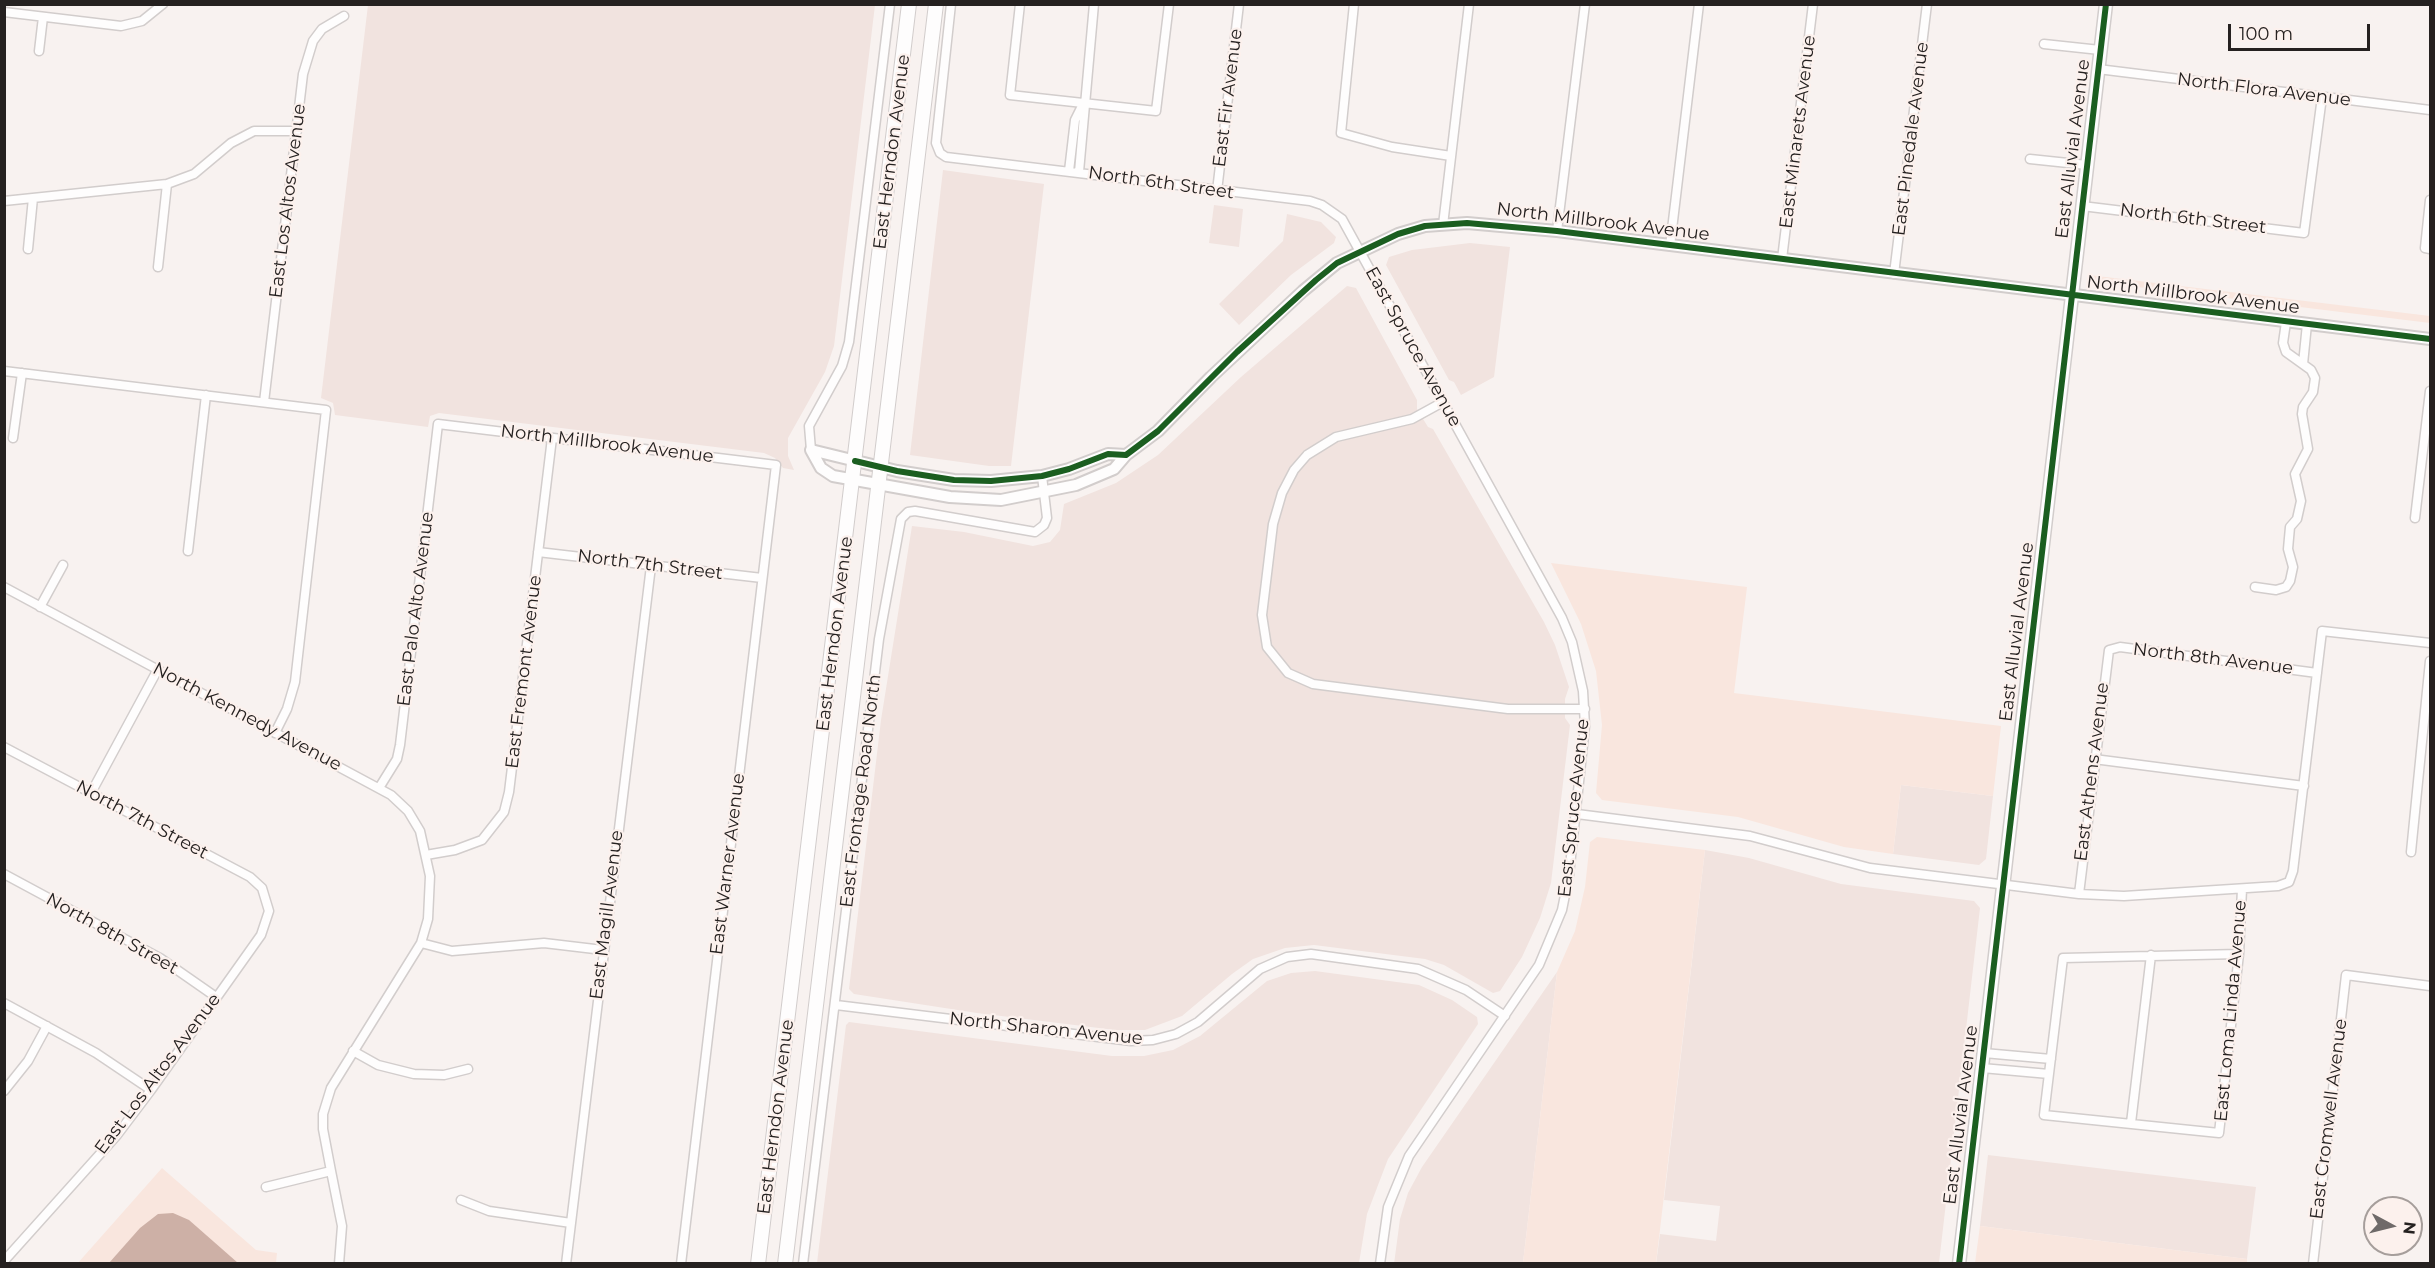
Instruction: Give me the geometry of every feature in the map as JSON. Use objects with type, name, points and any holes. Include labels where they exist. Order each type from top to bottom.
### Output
[{"type":"main road","name":"East Herndon Avenue","points":[[758,1263],[909,4]]},
{"type":"main road","name":"East Herndon Avenue","points":[[785,1263],[936,4]]},
{"type":"main road","name":"East Alluvial Avenue","points":[[1959,1263],[2106,4]]},
{"type":"street","points":[[4,12],[104,24],[133,24],[152,15],[163,4]]},
{"type":"street","points":[[811,450],[809,426],[842,366],[849,342],[890,4]]},
{"type":"street","name":"North 6th Street","points":[[951,4],[936,142],[940,153],[957,159],[1079,172],[1322,205],[1342,219],[1360,250]]},
{"type":"street","points":[[1020,4],[1010,95],[1156,111],[1168,4]]},
{"type":"street","points":[[1079,172],[1086,121],[1083,103],[1094,4]]},
{"type":"street","name":"East Fir Avenue","points":[[1217,190],[1239,4]]},
{"type":"street","points":[[1354,4],[1341,133],[1381,145],[1451,156]]},
{"type":"street","points":[[1443,225],[1469,4]]},
{"type":"street","points":[[1557,231],[1585,4]]},
{"type":"street","points":[[1670,246],[1699,4]]},
{"type":"street","name":"East Minarets Avenue","points":[[1782,259],[1813,4]]},
{"type":"street","name":"East Pinedale Avenue","points":[[1894,274],[1927,4]]},
{"type":"street","name":"East Los Altos Avenue","points":[[264,402],[303,74],[311,48],[322,29],[344,16]]},
{"type":"street","points":[[39,51],[43,17]]},
{"type":"street","name":"East Alluvial Avenue","points":[[2044,44],[2100,50]]},
{"type":"street","name":"North Flora Avenue","points":[[2098,69],[2430,110]]},
{"type":"street","name":"North 6th Street","points":[[2082,206],[2304,233],[2322,97]]},
{"type":"street","points":[[1069,171],[1075,120],[1083,103]]},
{"type":"street","points":[[4,201],[168,184],[194,174],[231,143],[255,131],[297,130]]},
{"type":"street","name":"East Alluvial Avenue","points":[[2030,159],[2087,165]]},
{"type":"street","points":[[158,267],[168,184]]},
{"type":"street","points":[[28,249],[33,198]]},
{"type":"street","points":[[2428,248],[2430,200]]},
{"type":"street","name":"North Millbrook Avenue","points":[[811,450],[817,464],[826,472],[853,482],[987,501],[1045,493],[1106,473],[1114,469],[1126,454],[1158,431],[1220,368],[1316,280],[1360,250],[1398,234],[1443,225],[1486,223],[1557,231],[2430,339]]},
{"type":"street","name":"East Spruce Avenue","points":[[1360,250],[1562,618],[1580,670],[1585,709],[1584,752],[1569,875],[1556,929],[1539,965],[1409,1156],[1388,1206],[1380,1263]]},
{"type":"street","points":[[2255,587],[2276,590],[2286,587],[2290,581],[2293,567],[2288,549],[2290,527],[2297,519],[2301,501],[2295,474],[2308,449],[2302,414],[2303,407],[2313,392],[2315,378],[2312,370],[2286,352],[2283,343],[2286,322]]},
{"type":"street","points":[[2303,364],[2307,324]]},
{"type":"street","points":[[4,371],[326,410],[295,682],[287,709],[275,733]]},
{"type":"street","points":[[13,438],[22,373]]},
{"type":"street","points":[[2415,518],[2430,391]]},
{"type":"street","points":[[188,551],[206,395]]},
{"type":"street","points":[[1443,402],[1412,419],[1336,437],[1307,455],[1294,470],[1282,493],[1273,524],[1262,615],[1267,647],[1288,673],[1313,684],[1508,709],[1585,709]]},
{"type":"street","name":"North Millbrook Avenue","points":[[438,424],[776,465]]},
{"type":"street","name":"East Palo Alto Avenue","points":[[380,788],[397,759],[400,745],[438,424]]},
{"type":"street","name":"East Fremont Avenue","points":[[426,855],[455,850],[482,840],[504,812],[509,792],[552,438]]},
{"type":"street","name":"North Millbrook Avenue","points":[[811,450],[880,468],[972,481],[1042,476],[1069,469],[1108,454],[1126,454]]},
{"type":"street","name":"East Warner Avenue","points":[[681,1263],[776,465]]},
{"type":"street","name":"East Frontage Road North","points":[[804,1263],[879,639],[901,519],[908,512],[915,511],[1035,532],[1044,525],[1047,518],[1042,476]]},
{"type":"street","name":"North 7th Street","points":[[538,552],[762,578]]},
{"type":"street","points":[[40,607],[63,565]]},
{"type":"street","name":"East Magill Avenue","points":[[566,1263],[651,566]]},
{"type":"street","name":"North Kennedy Avenue","points":[[4,587],[380,788],[401,802],[415,821],[426,855]]},
{"type":"street","points":[[1577,814],[1725,832],[1854,865],[2079,894],[2124,896],[2278,886],[2289,882],[2293,870],[2322,631],[2430,643]]},
{"type":"street","name":"North 8th Avenue","points":[[2109,650],[2120,648],[2317,673]]},
{"type":"street","name":"East Athens Avenue","points":[[2079,894],[2109,650]]},
{"type":"street","points":[[2411,852],[2430,661]]},
{"type":"street","points":[[91,793],[158,669]]},
{"type":"street","name":"North 7th Street","points":[[4,747],[250,877],[262,888],[268,904]]},
{"type":"street","points":[[2094,759],[2304,786]]},
{"type":"street","points":[[339,1263],[342,1226],[324,1141],[323,1114],[331,1088],[421,944],[430,905],[426,855]]},
{"type":"street","name":"North 8th Street","points":[[4,874],[152,953],[216,997]]},
{"type":"street","name":"East Loma Linda Avenue","points":[[2131,1124],[2219,1133],[2239,954],[2242,889]]},
{"type":"street","name":"East Los Altos Avenue","points":[[4,1261],[117,1135],[151,1090],[261,935],[268,919],[268,904]]},
{"type":"street","points":[[421,944],[452,951],[544,943],[603,950]]},
{"type":"street","name":"North Sharon Avenue","points":[[836,1005],[1131,1041],[1153,1040],[1176,1034],[1198,1022],[1260,969],[1287,957],[1311,954],[1418,969],[1458,986],[1505,1016]]},
{"type":"street","points":[[2151,955],[2131,1124],[2044,1115],[2063,958],[2151,955],[2239,954]]},
{"type":"street","name":"East Cromwell Avenue","points":[[2313,1263],[2346,975],[2430,986]]},
{"type":"street","points":[[4,1003],[96,1053],[151,1090]]},
{"type":"street","points":[[4,1091],[28,1060],[47,1026]]},
{"type":"street","points":[[353,1051],[378,1065],[414,1074],[444,1075],[468,1069]]},
{"type":"street","points":[[1984,1053],[2051,1059]]},
{"type":"street","points":[[1982,1068],[2049,1074]]},
{"type":"street","points":[[266,1187],[331,1171]]},
{"type":"street","points":[[461,1200],[489,1211],[571,1223]]},
{"type":"shaded area","points":[[368,5],[875,5],[834,346],[825,372],[788,438],[788,456],[794,470],[783,468],[775,458],[764,453],[439,413],[430,416],[428,427],[335,415],[333,403],[321,398]]},
{"type":"shaded area","points":[[943,170],[1044,184],[1011,466],[989,466],[910,455]]},
{"type":"shaded area","points":[[1214,205],[1243,209],[1239,247],[1209,243]]},
{"type":"shaded area","points":[[1287,214],[1321,222],[1336,237],[1334,243],[1291,275],[1239,325],[1219,304],[1283,241]]},
{"type":"shaded area","points":[[1470,243],[1510,247],[1494,377],[1461,395],[1454,382],[1449,380],[1386,265],[1389,257],[1412,250]]},
{"type":"shaded area","points":[[2089,275],[2430,316],[2430,323],[2097,282]]},
{"type":"shaded area","points":[[1347,286],[1356,288],[1417,400],[1417,409],[1428,427],[1433,429],[1544,622],[1555,645],[1569,687],[1565,699],[1565,718],[1570,725],[1551,883],[1540,918],[1522,957],[1500,991],[1493,993],[1444,965],[1425,959],[1314,945],[1285,948],[1253,959],[1182,1016],[1145,1030],[1115,1030],[977,1013],[854,994],[849,989],[881,720],[912,526],[964,532],[1033,546],[1050,542],[1060,530],[1064,504],[1116,483],[1158,455],[1241,377]]},
{"type":"shaded area","points":[[1551,563],[1747,587],[1734,693],[2001,726],[1993,796],[1901,785],[1893,854],[1844,847],[1738,817],[1602,800],[1596,793],[1602,725],[1596,671],[1581,624]]},
{"type":"shaded area","points":[[1901,785],[1993,796],[1986,859],[1979,865],[1893,854]]},
{"type":"shaded area","points":[[1597,837],[1705,850],[1656,1263],[1523,1263],[1557,972],[1575,931],[1585,887],[1590,842]]},
{"type":"shaded area","points":[[1705,850],[1749,858],[1841,884],[1974,901],[1980,908],[1939,1263],[1656,1264],[1660,1234],[1716,1241],[1720,1206],[1664,1200]]},
{"type":"shaded area","points":[[1315,971],[1419,985],[1452,1000],[1477,1017],[1478,1024],[1388,1159],[1367,1214],[1359,1263],[817,1263],[846,1025],[849,1022],[1112,1056],[1144,1056],[1173,1050],[1200,1036],[1267,981],[1291,973]]},
{"type":"shaded area","points":[[1557,972],[1523,1263],[1394,1264],[1400,1219],[1408,1193],[1422,1167]]},
{"type":"shaded area","points":[[1988,1155],[2256,1187],[2247,1259],[1980,1226]]},
{"type":"shaded area","points":[[162,1168],[256,1250],[277,1253],[276,1263],[77,1264]]},
{"type":"shaded area","points":[[173,1213],[189,1220],[238,1263],[109,1263],[140,1228],[158,1214]]},
{"type":"shaded area","points":[[1980,1226],[2247,1259],[2247,1263],[1975,1263]]},
{"type":"cycle path","points":[[1959,1264],[2106,4]]},
{"type":"cycle path","points":[[855,461],[897,471],[954,480],[991,481],[1042,476],[1069,469],[1108,454],[1126,455],[1158,431],[1237,352],[1337,263],[1398,234],[1425,226],[1467,223],[1557,231],[2430,339]]}]
